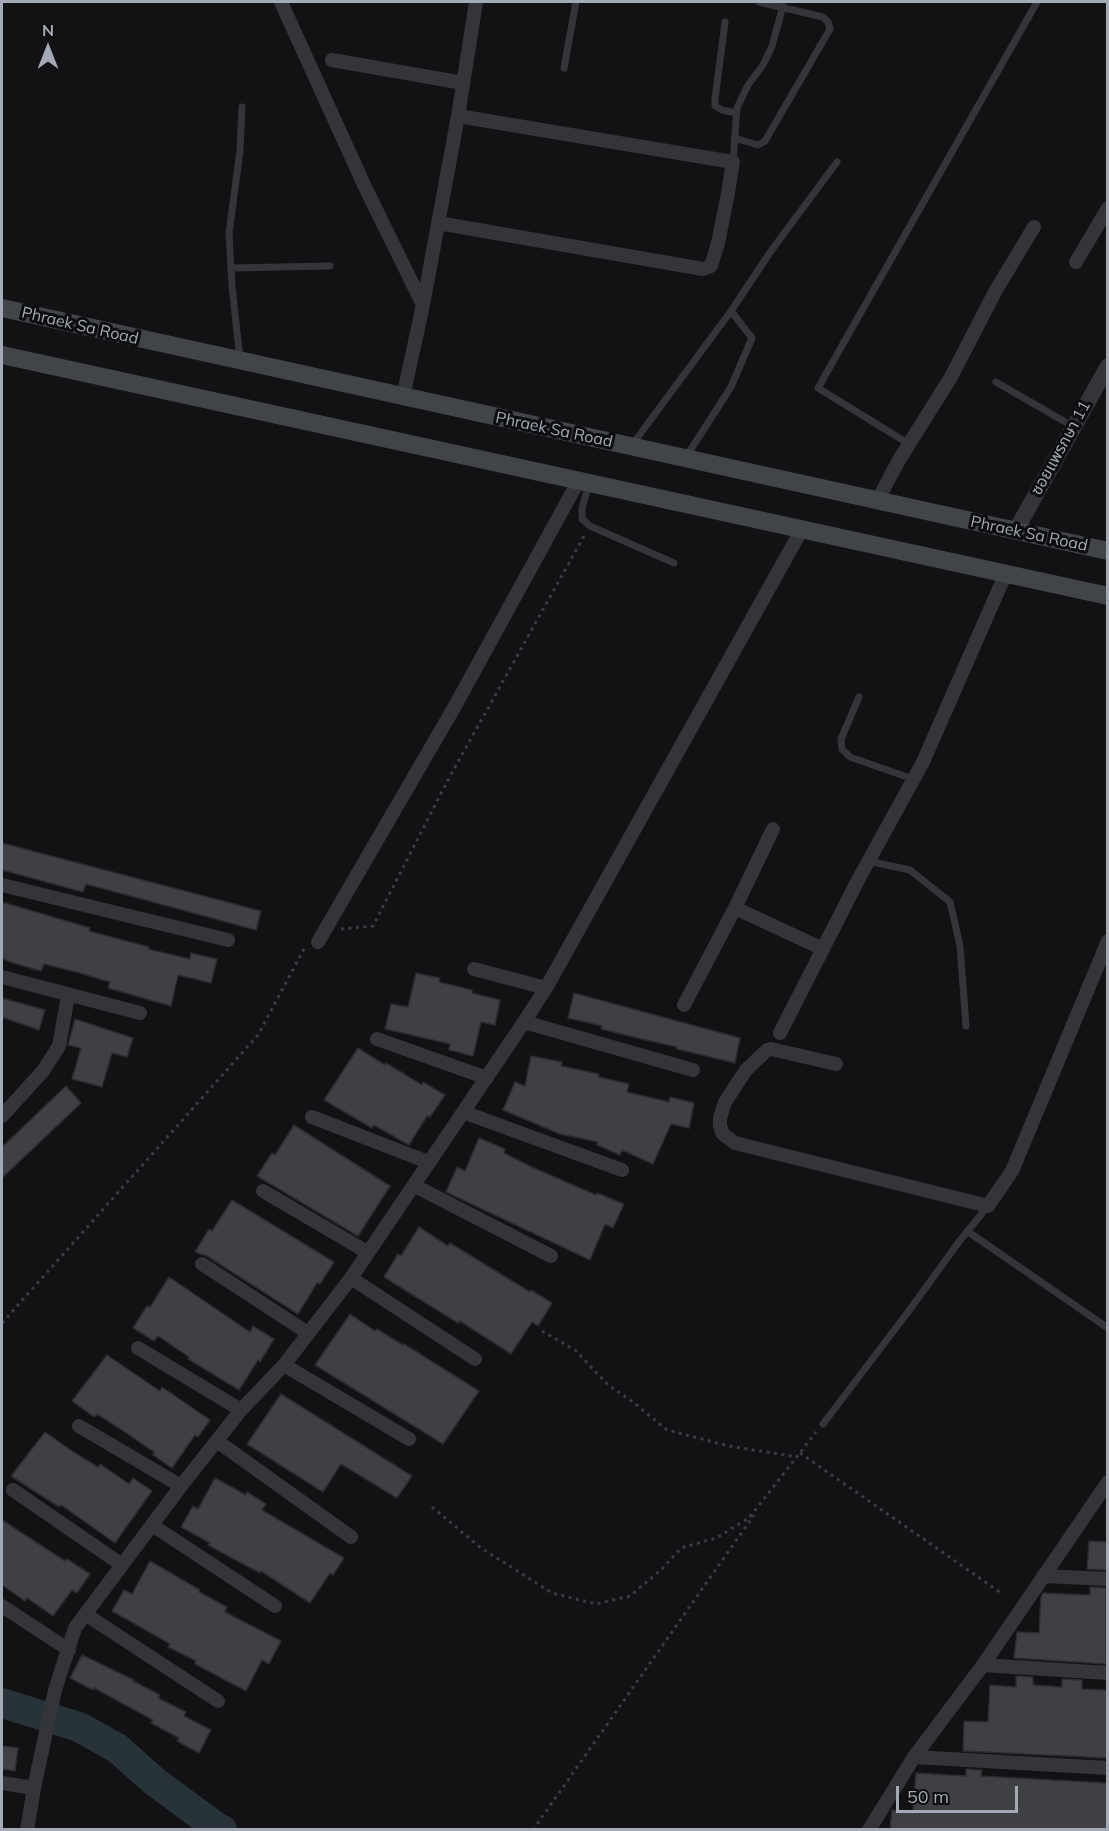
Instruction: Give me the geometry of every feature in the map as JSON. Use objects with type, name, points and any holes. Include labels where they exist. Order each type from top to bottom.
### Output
[{"type":"main road","name":"Phraek Sa Road","points":[[2,309],[1107,551]]},
{"type":"main road","points":[[2,355],[1107,596]]},
{"type":"street","points":[[281,2],[365,187],[423,304]]},
{"type":"street","points":[[403,397],[458,117],[476,2]]},
{"type":"street","points":[[332,60],[463,83]]},
{"type":"street","points":[[438,223],[703,269],[711,266],[718,243],[733,162],[458,117]]},
{"type":"street","points":[[1076,262],[1107,208]]},
{"type":"street","points":[[877,501],[951,377],[996,290],[1034,227]]},
{"type":"street","name":"ซอยแพรกษา 11","points":[[1016,531],[1107,366]]},
{"type":"street","points":[[318,942],[584,481]]},
{"type":"street","points":[[27,1830],[56,1690],[75,1628],[180,1486],[241,1410],[284,1365],[351,1278],[487,1078],[546,988],[802,529]]},
{"type":"street","points":[[780,1033],[868,861],[923,762],[1006,573]]},
{"type":"street","points":[[684,1005],[773,829]]},
{"type":"street","points":[[2,885],[228,940]]},
{"type":"street","points":[[735,908],[823,949]]},
{"type":"street","points":[[836,1064],[767,1050],[746,1070],[725,1102],[720,1118],[723,1134],[735,1143],[988,1206],[1012,1172],[1107,941]]},
{"type":"street","points":[[474,969],[546,988]]},
{"type":"street","points":[[2,977],[140,1013]]},
{"type":"street","points":[[2,1116],[43,1071],[59,1046],[68,996]]},
{"type":"street","points":[[524,1022],[693,1070]]},
{"type":"street","points":[[377,1039],[487,1078]]},
{"type":"street","points":[[463,1112],[622,1170]]},
{"type":"street","points":[[312,1117],[428,1162]]},
{"type":"street","points":[[415,1186],[551,1256]]},
{"type":"street","points":[[263,1191],[368,1252]]},
{"type":"street","points":[[202,1264],[308,1333]]},
{"type":"street","points":[[351,1278],[475,1359]]},
{"type":"street","points":[[138,1348],[241,1410]]},
{"type":"street","points":[[284,1365],[409,1439]]},
{"type":"street","points":[[79,1426],[180,1486]]},
{"type":"street","points":[[217,1441],[351,1537]]},
{"type":"street","points":[[869,1830],[914,1756],[983,1665],[1107,1484]]},
{"type":"street","points":[[13,1490],[122,1565]]},
{"type":"street","points":[[152,1525],[275,1606]]},
{"type":"street","points":[[1043,1575],[1107,1579]]},
{"type":"street","points":[[2,1606],[69,1650]]},
{"type":"street","points":[[85,1614],[218,1701]]},
{"type":"street","points":[[983,1665],[1107,1673]]},
{"type":"street","points":[[914,1756],[1107,1768]]},
{"type":"street","points":[[2,1783],[34,1788]]},
{"type":"lane","points":[[564,68],[576,2]]},
{"type":"lane","points":[[734,138],[758,145],[765,141],[830,29],[823,17],[759,2]]},
{"type":"lane","points":[[909,444],[818,388],[1037,2]]},
{"type":"lane","points":[[733,162],[736,113],[748,85],[764,65],[783,6]]},
{"type":"lane","points":[[725,22],[715,106],[736,113]]},
{"type":"lane","points":[[241,362],[229,233],[240,151],[242,107]]},
{"type":"lane","points":[[630,447],[837,162]]},
{"type":"lane","points":[[231,268],[330,266]]},
{"type":"lane","points":[[685,459],[731,387],[752,338],[731,311]]},
{"type":"lane","points":[[996,382],[1074,427]]},
{"type":"lane","points":[[584,481],[582,519],[590,526],[674,563]]},
{"type":"lane","points":[[859,698],[841,739],[842,748],[850,758],[913,779]]},
{"type":"lane","points":[[868,861],[910,870],[950,902],[960,946],[966,1026]]},
{"type":"lane","points":[[823,1424],[988,1206]]},
{"type":"lane","points":[[967,1231],[1107,1328]]},
{"type":"path","points":[[542,1331],[575,1350],[608,1385],[668,1430],[729,1446],[797,1457]]},
{"type":"path","points":[[432,1507],[481,1548],[552,1593],[596,1604],[630,1596],[662,1569],[681,1548],[716,1538],[749,1518],[823,1424]]},
{"type":"path","points":[[800,1453],[1001,1593]]},
{"type":"path","points":[[533,1830],[776,1484]]},
{"type":"building","points":[[2,843],[261,911],[256,930],[86,884],[83,892],[2,870]]},
{"type":"building","points":[[2,902],[90,928],[89,931],[149,947],[148,949],[190,959],[191,953],[217,959],[211,983],[178,975],[171,1006],[108,988],[110,982],[80,973],[44,964],[41,971],[10,962],[2,958]]},
{"type":"building","points":[[416,973],[440,978],[439,982],[500,1000],[495,1025],[481,1022],[473,1056],[449,1050],[450,1044],[385,1029],[391,1004],[408,1007]]},
{"type":"building","points":[[574,993],[740,1038],[735,1063],[601,1029],[602,1026],[568,1018]]},
{"type":"building","points":[[2,998],[45,1010],[39,1030],[2,1017]]},
{"type":"building","points":[[75,1019],[133,1038],[127,1057],[112,1053],[102,1087],[72,1079],[81,1048],[68,1045]]},
{"type":"building","points":[[358,1048],[422,1085],[423,1082],[445,1095],[430,1117],[427,1116],[409,1145],[374,1125],[372,1128],[324,1100]]},
{"type":"building","points":[[531,1056],[562,1062],[561,1066],[599,1074],[599,1077],[629,1084],[627,1092],[669,1102],[670,1097],[694,1103],[689,1128],[671,1124],[653,1164],[622,1150],[620,1155],[597,1145],[598,1142],[560,1134],[503,1110],[515,1082],[525,1086]]},
{"type":"building","points":[[66,1086],[81,1103],[2,1178],[2,1147]]},
{"type":"building","points":[[294,1125],[390,1186],[358,1236],[257,1176],[272,1153],[275,1155]]},
{"type":"building","points":[[479,1138],[505,1149],[504,1153],[534,1168],[596,1195],[597,1193],[624,1204],[613,1228],[605,1224],[590,1260],[446,1192],[457,1167],[465,1171]]},
{"type":"building","points":[[232,1200],[334,1262],[320,1284],[317,1283],[298,1314],[207,1256],[195,1252],[209,1229],[212,1231]]},
{"type":"building","points":[[419,1227],[448,1246],[450,1243],[552,1303],[538,1326],[532,1322],[511,1354],[384,1277],[398,1254],[401,1256]]},
{"type":"building","points":[[169,1277],[250,1332],[253,1326],[274,1339],[239,1390],[188,1359],[189,1357],[158,1336],[154,1341],[133,1328]]},
{"type":"building","points":[[350,1314],[375,1331],[377,1329],[404,1344],[479,1391],[443,1444],[315,1365]]},
{"type":"building","points":[[107,1355],[160,1391],[162,1387],[210,1420],[198,1437],[195,1435],[172,1468],[153,1455],[154,1452],[122,1430],[97,1414],[94,1417],[72,1401]]},
{"type":"building","points":[[281,1394],[412,1476],[397,1498],[341,1464],[323,1492],[247,1444]]},
{"type":"building","points":[[45,1432],[98,1467],[100,1464],[129,1484],[133,1478],[152,1491],[115,1543],[61,1505],[59,1507],[11,1476]]},
{"type":"building","points":[[215,1478],[246,1495],[247,1492],[266,1504],[262,1510],[344,1558],[333,1575],[330,1573],[310,1603],[261,1571],[260,1573],[208,1545],[210,1543],[181,1527],[193,1506],[198,1509]]},
{"type":"building","points":[[2,1520],[65,1561],[67,1559],[90,1574],[77,1593],[72,1590],[53,1616],[27,1598],[25,1601],[2,1585]]},
{"type":"building","points":[[1089,1541],[1107,1542],[1107,1570],[1087,1569]]},
{"type":"building","points":[[150,1561],[227,1607],[225,1612],[281,1641],[269,1664],[262,1660],[246,1691],[195,1664],[196,1661],[168,1647],[170,1644],[112,1611],[124,1590],[132,1594]]},
{"type":"building","points":[[1090,1587],[1106,1588],[1106,1664],[1014,1658],[1017,1632],[1039,1633],[1043,1593],[1090,1595]]},
{"type":"building","points":[[82,1655],[160,1695],[158,1698],[186,1712],[184,1716],[211,1730],[199,1753],[177,1741],[179,1738],[151,1723],[153,1720],[94,1688],[93,1690],[70,1678]]},
{"type":"building","points":[[1016,1676],[1033,1677],[1033,1685],[1062,1687],[1062,1679],[1082,1680],[1082,1689],[1107,1690],[1107,1758],[963,1751],[964,1721],[988,1722],[990,1685],[1016,1687]]},
{"type":"building","points":[[2,1746],[18,1748],[15,1771],[2,1769]]},
{"type":"building","points":[[966,1769],[982,1770],[981,1776],[1107,1783],[1107,1830],[890,1830],[892,1810],[913,1811],[916,1773],[966,1776]]},
{"type":"waterway","points":[[2,1703],[79,1727],[117,1748],[154,1781],[222,1830]]}]
